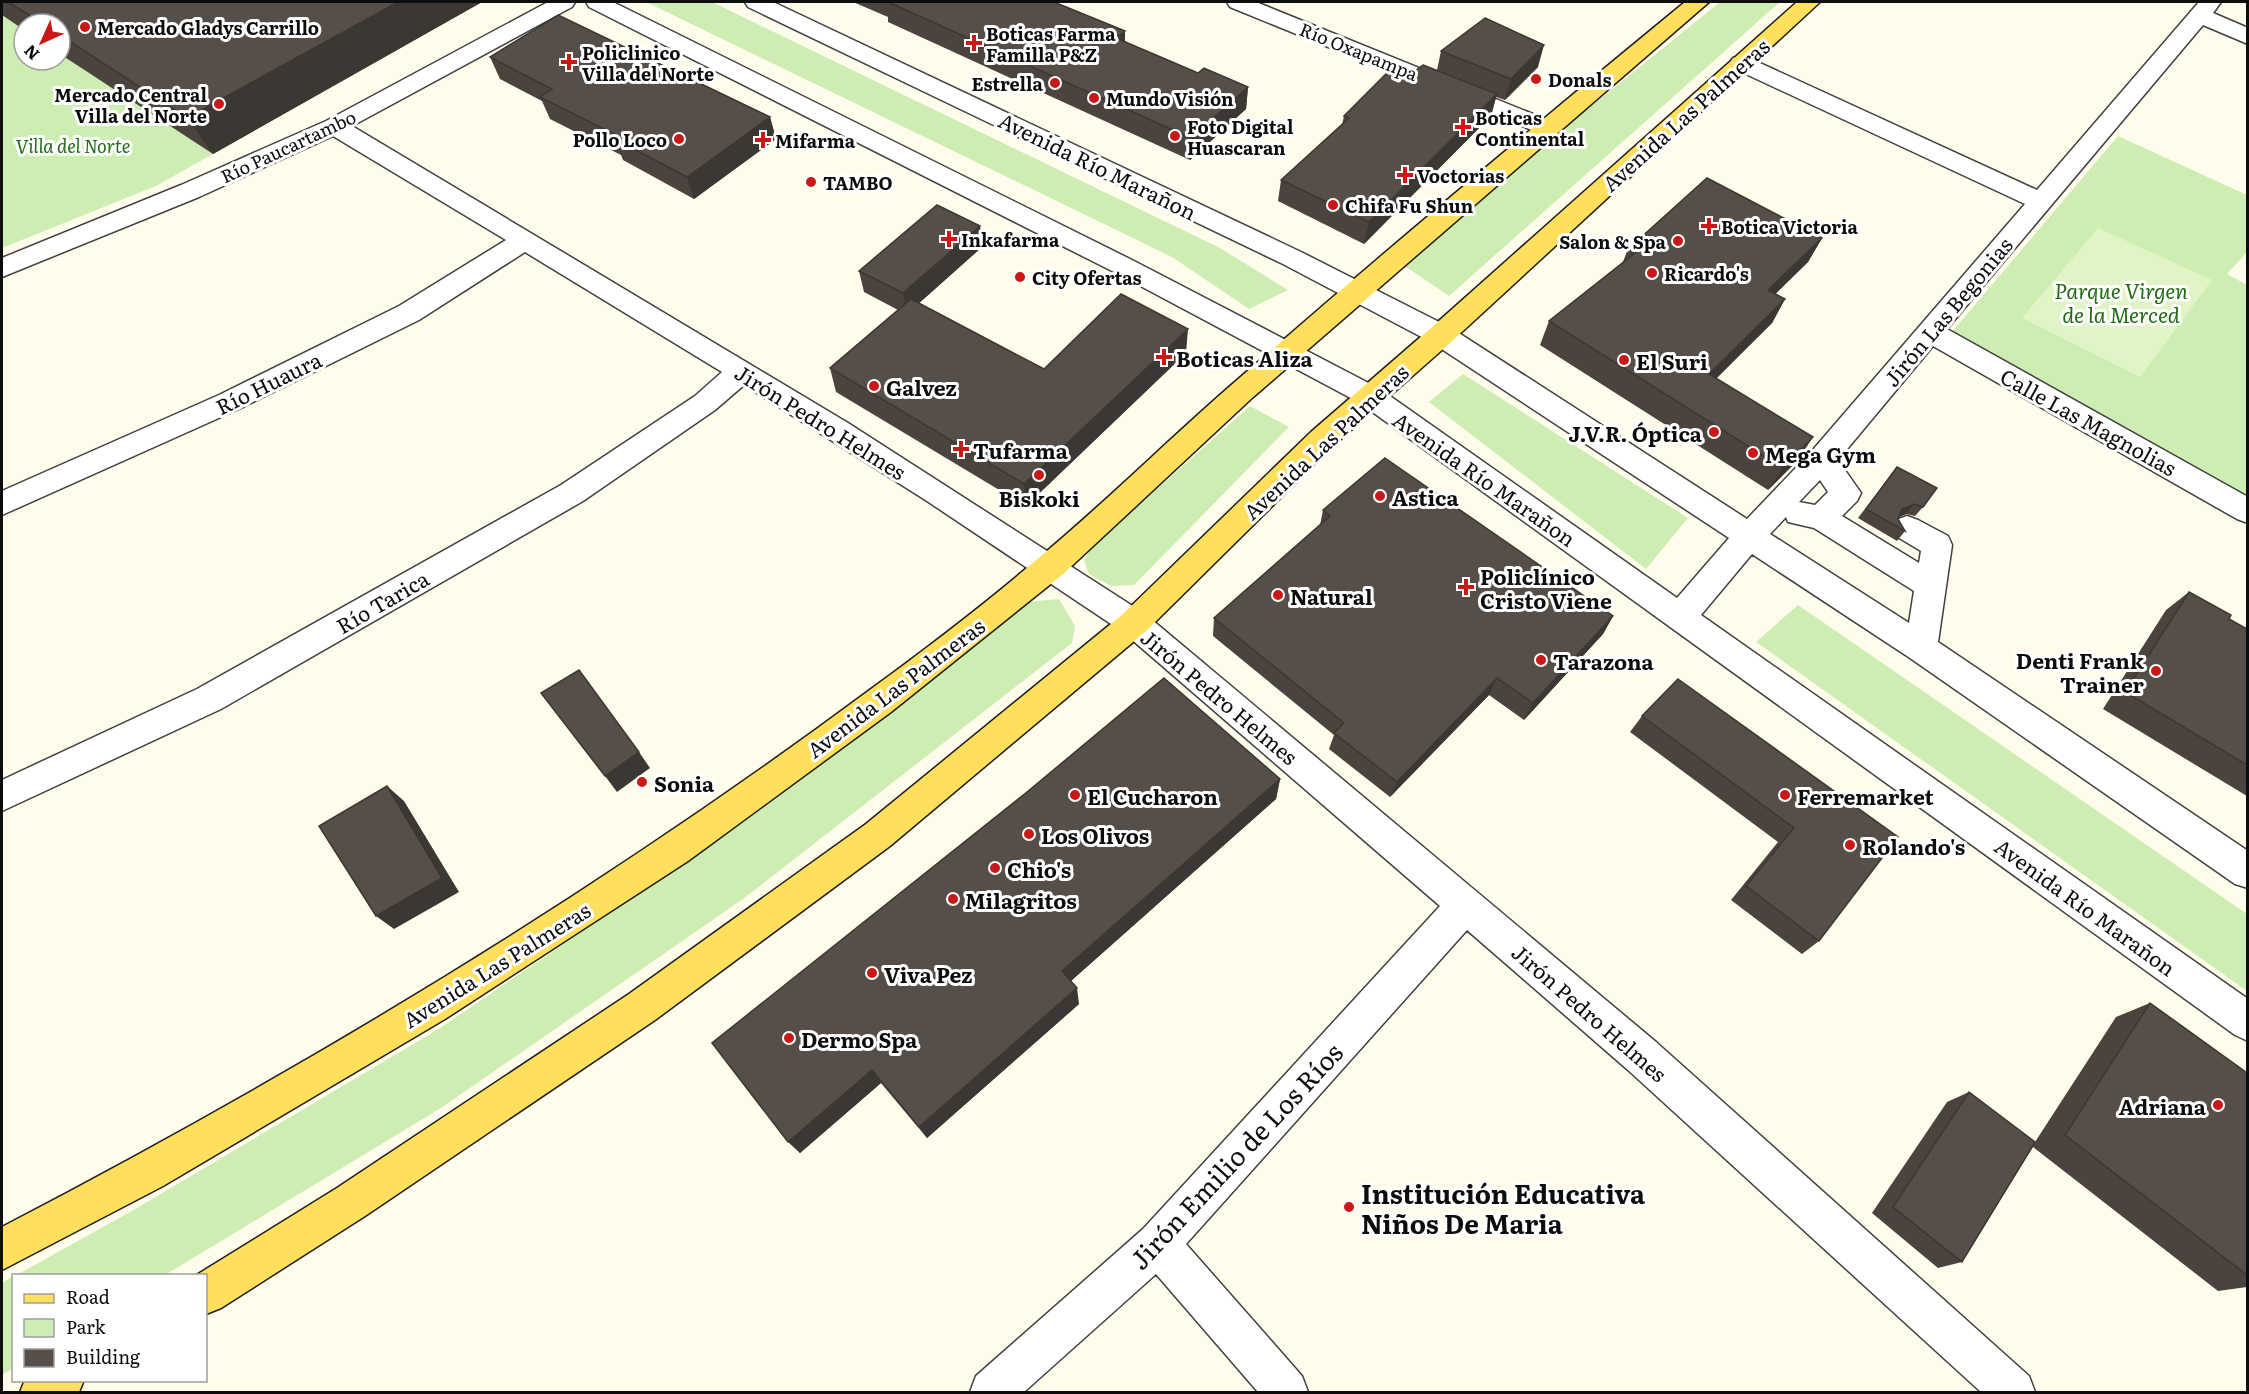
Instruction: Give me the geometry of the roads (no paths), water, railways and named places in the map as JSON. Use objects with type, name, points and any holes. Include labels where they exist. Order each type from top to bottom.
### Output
[{"type":"main road","name":"Avenida Las Palmeras","points":[[2,1249],[149,1172],[432,1006],[675,849],[879,702],[1051,566],[1357,291],[1546,128],[1698,2]]},
{"type":"main road","name":"Avenida Las Palmeras","points":[[207,1292],[351,1202],[642,1007],[878,835],[1134,623],[1321,440],[1441,335],[1809,2]]},
{"type":"main road","points":[[42,1392],[60,1382]]},
{"type":"street","name":"Río Paucartambo","points":[[2,268],[190,191],[334,126],[564,2]]},
{"type":"street","name":"Avenida Río Marañon","points":[[597,2],[1125,267],[1370,396],[2247,1022]]},
{"type":"street","name":"Avenida Río Marañon","points":[[756,2],[1357,291],[1441,335],[1921,648],[2247,872]]},
{"type":"street","name":"Río Oxapampa","points":[[1238,2],[1288,13],[1546,128]]},
{"type":"street","points":[[2204,8],[2247,37]]},
{"type":"street","name":"Jirón Las Begonias","points":[[1680,616],[1760,543],[1773,510],[1821,460],[2204,8]]},
{"type":"street","points":[[1741,63],[2040,201]]},
{"type":"street","name":"Jirón Pedro Helmes","points":[[334,126],[742,371],[1051,566],[1134,623],[1642,1056],[2013,1392]]},
{"type":"street","name":"Río Huaura","points":[[2,504],[229,402],[409,313],[525,240]]},
{"type":"street","name":"Calle Las Magnolias","points":[[1930,332],[2247,511]]},
{"type":"street","name":"Río Tarica","points":[[2,796],[209,699],[572,493],[705,403],[742,371]]},
{"type":"street","points":[[1760,543],[1826,521],[1857,499],[1821,460]]},
{"type":"street","points":[[1773,510],[1826,521],[1930,585]]},
{"type":"street","points":[[1907,528],[1937,545],[1921,648]]},
{"type":"street","name":"Jirón Emilio de Los Ríos","points":[[992,1392],[1158,1244],[1465,905]]},
{"type":"street","points":[[1158,1244],[1286,1392]]},
{"type":"place","name":"Mercado Gladys Carrillo","points":[[85,27]]},
{"type":"place","name":"Boticas Farma Familla P&Z","points":[[974,43]]},
{"type":"place","name":"Policlinico Villa del Norte","points":[[569,62]]},
{"type":"place","name":"Donals","points":[[1536,79]]},
{"type":"place","name":"Estrella","points":[[1055,83]]},
{"type":"place","name":"Mundo Visión","points":[[1094,98]]},
{"type":"place","name":"Mercado Central Villa del Norte","points":[[219,104]]},
{"type":"place","name":"Boticas Continental","points":[[1463,127]]},
{"type":"place","name":"Foto Digital Huascaran","points":[[1175,136]]},
{"type":"place","name":"Pollo Loco","points":[[679,139]]},
{"type":"place","name":"Mifarma","points":[[763,140]]},
{"type":"place","name":"Voctorias","points":[[1405,175]]},
{"type":"place","name":"TAMBO","points":[[811,182]]},
{"type":"place","name":"Chifa Fu Shun","points":[[1333,205]]},
{"type":"place","name":"Botica Victoria","points":[[1709,226]]},
{"type":"place","name":"Inkafarma","points":[[949,239]]},
{"type":"place","name":"Salon & Spa","points":[[1678,241]]},
{"type":"place","name":"Ricardo's","points":[[1652,273]]},
{"type":"place","name":"City Ofertas","points":[[1020,277]]},
{"type":"place","name":"Boticas Aliza","points":[[1164,357]]},
{"type":"place","name":"El Suri","points":[[1624,360]]},
{"type":"place","name":"Galvez","points":[[874,386]]},
{"type":"place","name":"J.V.R. Óptica","points":[[1714,432]]},
{"type":"place","name":"Tufarma","points":[[961,449]]},
{"type":"place","name":"Mega Gym","points":[[1753,453]]},
{"type":"place","name":"Biskoki","points":[[1039,475]]},
{"type":"place","name":"Astica","points":[[1380,496]]},
{"type":"place","name":"Policlínico Cristo Viene","points":[[1466,587]]},
{"type":"place","name":"Natural","points":[[1278,595]]},
{"type":"place","name":"Tarazona","points":[[1541,660]]},
{"type":"place","name":"Denti Frank Trainer","points":[[2156,671]]},
{"type":"place","name":"Sonia","points":[[642,782]]},
{"type":"place","name":"El Cucharon","points":[[1075,795]]},
{"type":"place","name":"Ferremarket","points":[[1785,795]]},
{"type":"place","name":"Los Olivos","points":[[1029,834]]},
{"type":"place","name":"Rolando's","points":[[1850,845]]},
{"type":"place","name":"Chio's","points":[[995,868]]},
{"type":"place","name":"Milagritos","points":[[953,899]]},
{"type":"place","name":"Viva Pez","points":[[872,973]]},
{"type":"place","name":"Dermo Spa","points":[[789,1038]]},
{"type":"place","name":"Adriana","points":[[2218,1105]]},
{"type":"place","name":"Institución Educativa Niños De Maria","points":[[1349,1207]]},
{"type":"park label","name":"Villa del Norte","points":[[73,145]]},
{"type":"park label","name":"Parque Virgen de la Merced","points":[[2121,301]]}]
